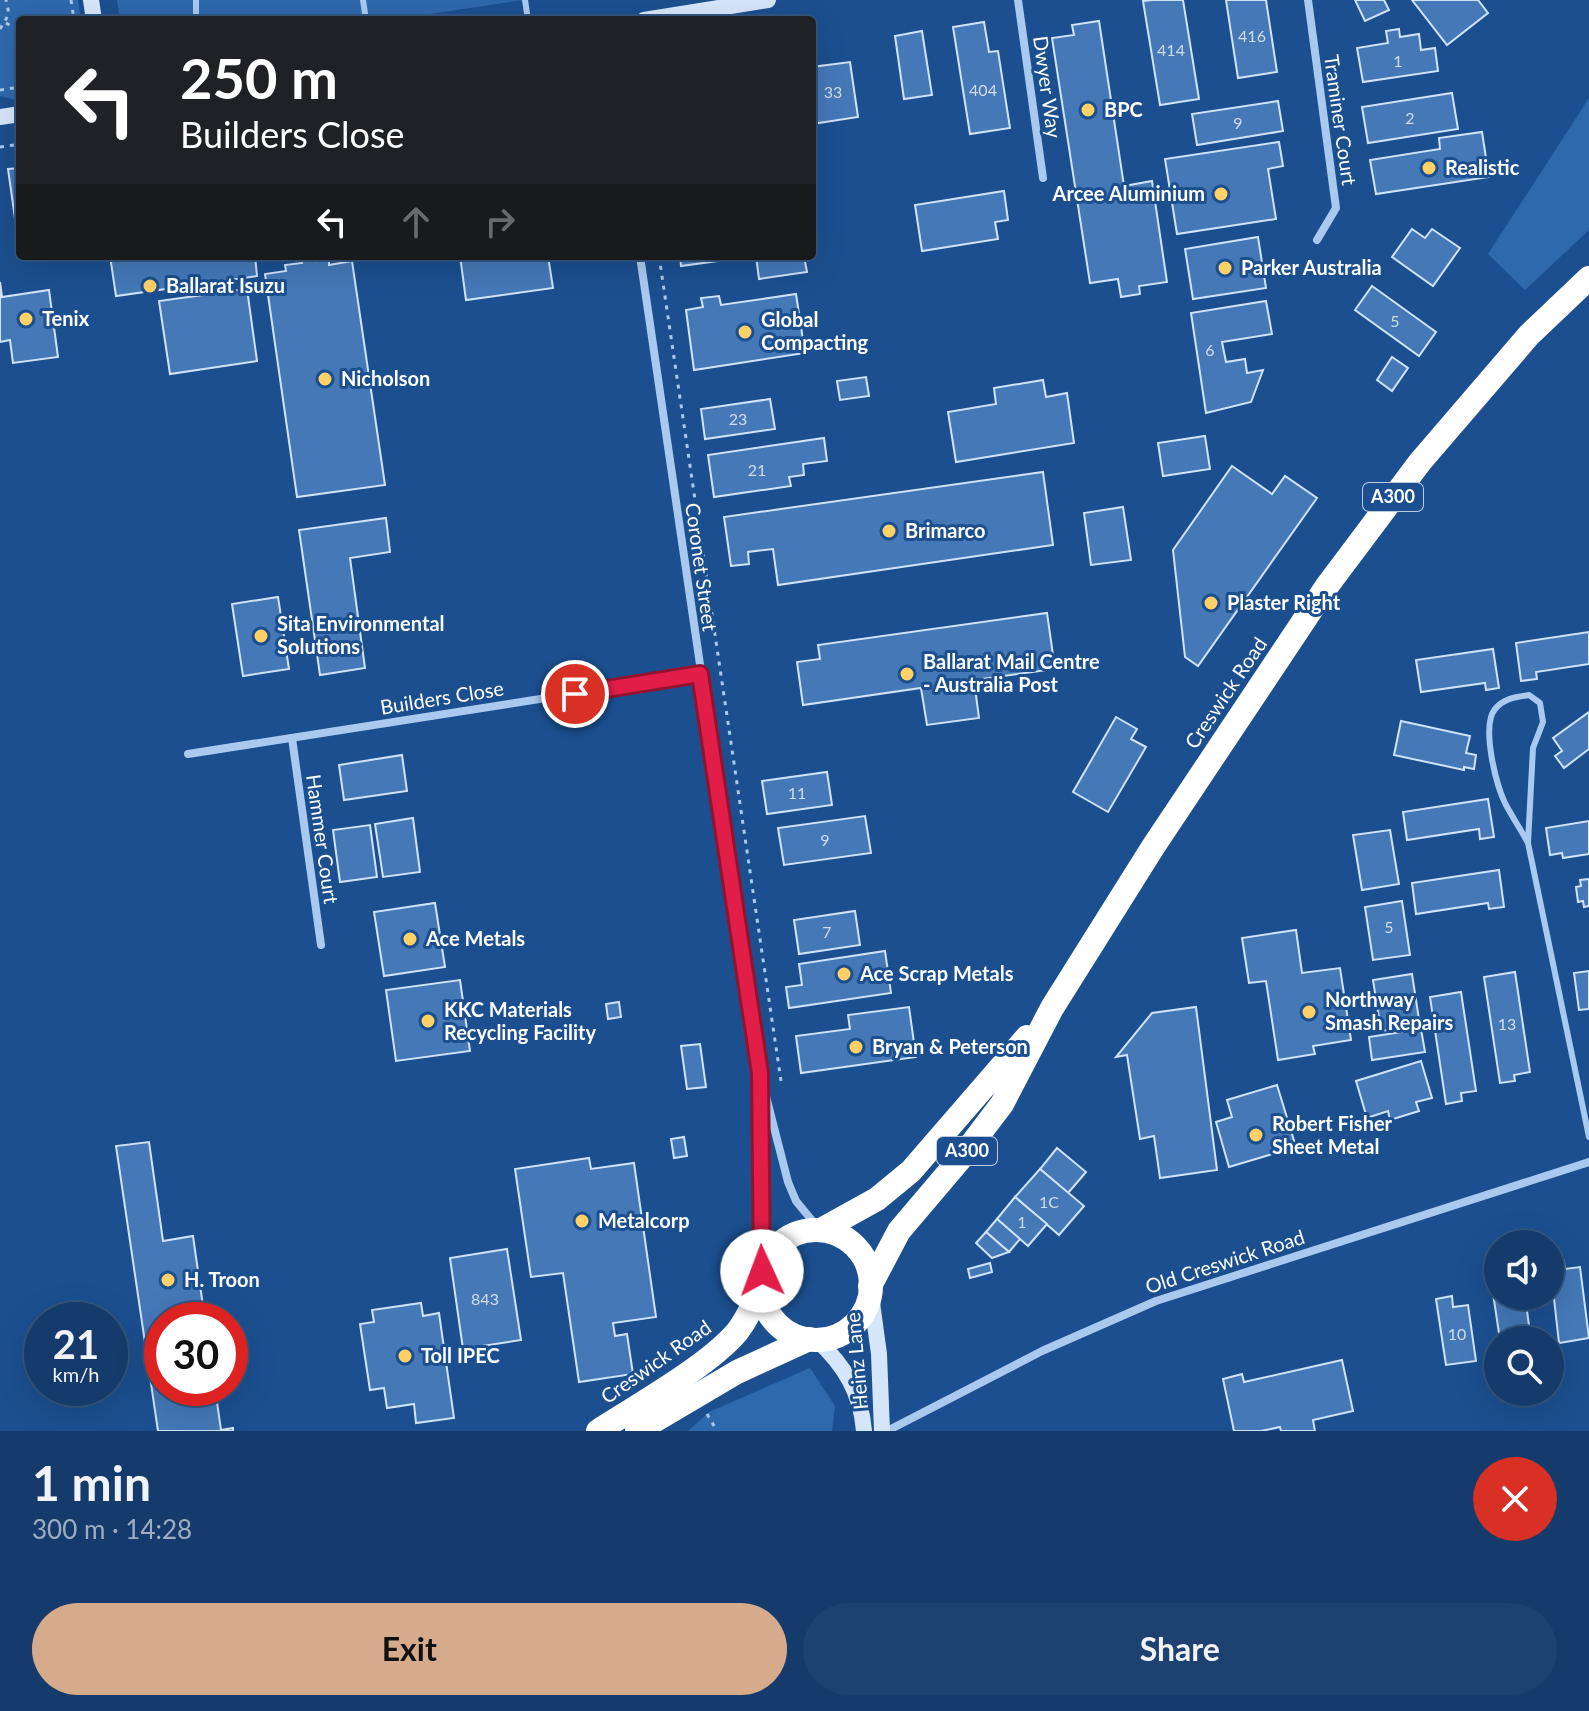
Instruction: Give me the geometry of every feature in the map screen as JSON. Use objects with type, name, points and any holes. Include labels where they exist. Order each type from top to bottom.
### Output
[{"type":"highway","name":"Creswick Road","points":[[870,1287],[899,1231],[1002,1104],[1052,1008],[1153,847],[1327,586],[1420,462],[1529,335],[1585,281]]},
{"type":"highway","name":"Creswick Road","points":[[820,1230],[877,1199],[911,1171],[1052,1008]]},
{"type":"highway","name":"A300","points":[[761,1279],[771,1252],[786,1238],[799,1232],[820,1230]]},
{"type":"highway","points":[[820,1230],[845,1238],[859,1251],[868,1268],[870,1287]]},
{"type":"highway","name":"Creswick Road","points":[[598,1431],[692,1369],[728,1341],[743,1323],[761,1279]]},
{"type":"highway","points":[[761,1279],[765,1306],[775,1322],[791,1334],[813,1340]]},
{"type":"highway","name":"A300","points":[[637,1431],[737,1372],[813,1340],[837,1335],[854,1324],[865,1308],[870,1287]]},
{"type":"street","points":[[669,16],[768,0]]},
{"type":"street","name":"Dwyer Way","points":[[1018,0],[1043,178]]},
{"type":"street","name":"Traminer Court","points":[[1308,0],[1336,208],[1317,240]]},
{"type":"street","name":"Coronet Street","points":[[641,260],[760,1073],[792,1192],[820,1230]]},
{"type":"street","name":"Builders Close","points":[[188,754],[700,674]]},
{"type":"street","name":"Hammer Court","points":[[292,738],[321,945]]},
{"type":"street","name":"Coronet Street","points":[[760,1073],[761,1279]]},
{"type":"street","name":"Old Creswick Road","points":[[884,1431],[1042,1351],[1156,1301],[1589,1162]]},
{"type":"street","name":"Heinz Lane","points":[[870,1287],[879,1354],[884,1431]]},
{"type":"street","name":"Heinz Lane","points":[[813,1340],[843,1368],[855,1388],[864,1431]]},
{"type":"lane","points":[[1528,843],[1504,802],[1491,752],[1489,728],[1493,711],[1507,699],[1529,695],[1540,703],[1543,722],[1533,748],[1528,843],[1589,1137]]},
{"type":"path","points":[[0,29],[6,23],[9,10],[6,0]]},
{"type":"path","points":[[6,23],[16,29]]},
{"type":"path","points":[[660,260],[781,1081]]},
{"type":"shaded area","points":[[0,0],[78,0],[80,16],[16,16],[16,100],[0,96]]},
{"type":"shaded area","points":[[117,0],[524,0],[416,16],[119,16]]},
{"type":"shaded area","points":[[1589,98],[1589,230],[1525,290],[1488,254]]},
{"type":"shaded area","points":[[810,1368],[835,1406],[832,1431],[688,1431],[709,1412]]},
{"type":"building","points":[[1183,0],[1199,99],[1160,105],[1143,1]]},
{"type":"building","points":[[1226,0],[1266,0],[1277,72],[1238,78]]},
{"type":"building","points":[[1355,0],[1384,0],[1389,10],[1365,21]]},
{"type":"building","points":[[1412,0],[1478,0],[1488,13],[1447,45]]},
{"type":"building","name":"BPC","points":[[1099,21],[1124,186],[1152,181],[1167,282],[1139,286],[1140,294],[1121,297],[1118,279],[1090,283],[1052,38],[1074,35],[1072,25]]},
{"type":"building","points":[[984,22],[989,52],[998,51],[1010,128],[970,134],[953,27]]},
{"type":"building","points":[[1399,29],[1400,37],[1419,34],[1421,50],[1435,48],[1438,71],[1363,82],[1357,48],[1388,43],[1386,31]]},
{"type":"building","points":[[922,31],[932,95],[904,99],[895,36]]},
{"type":"building","points":[[850,62],[858,117],[816,123],[816,66]]},
{"type":"building","points":[[1452,93],[1458,129],[1368,143],[1362,107]]},
{"type":"building","points":[[1278,101],[1283,131],[1197,145],[1192,114]]},
{"type":"building","name":"Realistic","points":[[1482,132],[1489,177],[1376,194],[1370,160],[1440,149],[1439,138]]},
{"type":"building","name":"Arcee Aluminium","points":[[1279,142],[1283,166],[1268,169],[1276,219],[1177,234],[1165,159]]},
{"type":"building","points":[[16,168],[16,226],[8,169]]},
{"type":"building","points":[[1004,191],[1008,220],[995,222],[998,239],[922,251],[915,205]]},
{"type":"building","points":[[1412,229],[1425,238],[1432,229],[1460,248],[1433,286],[1392,257]]},
{"type":"building","name":"Parker Australia","points":[[1258,237],[1266,288],[1193,299],[1185,249]]},
{"type":"building","name":"Ballarat Isuzu","points":[[111,260],[255,260],[257,276],[116,296]]},
{"type":"building","name":"Nicholson","points":[[301,260],[329,260],[329,265],[352,261],[385,485],[297,497],[265,274],[286,271],[285,265],[302,263]]},
{"type":"building","points":[[461,260],[549,260],[553,288],[466,300]]},
{"type":"building","points":[[680,260],[725,260],[681,266]]},
{"type":"building","points":[[757,260],[805,260],[807,272],[759,279]]},
{"type":"building","name":"Tenix","points":[[0,282],[2,297],[49,290],[58,357],[13,363],[10,340],[0,342]]},
{"type":"building","points":[[1372,286],[1436,332],[1419,356],[1355,310]]},
{"type":"building","points":[[247,289],[257,361],[170,374],[159,301]]},
{"type":"building","name":"Global Compacting","points":[[796,294],[805,353],[694,370],[686,310],[703,307],[701,298],[719,296],[721,305]]},
{"type":"building","points":[[1266,301],[1272,334],[1222,342],[1226,362],[1245,359],[1247,373],[1263,370],[1251,402],[1206,413],[1191,313]]},
{"type":"building","points":[[1392,357],[1408,368],[1392,391],[1377,380]]},
{"type":"building","points":[[866,377],[869,396],[840,400],[837,381]]},
{"type":"building","points":[[1043,380],[1046,397],[1067,393],[1074,443],[956,462],[948,412],[996,404],[994,388]]},
{"type":"building","points":[[770,399],[775,429],[705,439],[701,409]]},
{"type":"building","points":[[1205,436],[1210,469],[1163,476],[1158,443]]},
{"type":"building","points":[[824,438],[827,461],[803,464],[804,475],[789,477],[791,486],[714,497],[708,455]]},
{"type":"building","name":"Plaster Right","points":[[1232,466],[1272,494],[1285,476],[1317,498],[1198,666],[1185,657],[1173,550]]},
{"type":"building","name":"Brimarco","points":[[1043,472],[1053,545],[778,585],[773,549],[748,552],[749,564],[731,566],[724,517]]},
{"type":"building","points":[[1123,507],[1131,560],[1091,565],[1084,513]]},
{"type":"building","points":[[386,518],[390,552],[350,558],[365,668],[320,675],[299,530]]},
{"type":"building","name":"Sita Environmental Solutions","points":[[278,597],[289,669],[243,676],[232,604]]},
{"type":"building","name":"Ballarat Mail Centre - Australia Post","points":[[1047,613],[1055,669],[974,680],[979,718],[927,725],[921,688],[803,705],[797,662],[820,659],[818,645]]},
{"type":"building","points":[[1589,632],[1589,664],[1536,672],[1537,679],[1521,681],[1516,643]]},
{"type":"building","points":[[1493,649],[1499,688],[1486,690],[1485,683],[1421,692],[1416,660]]},
{"type":"building","points":[[1589,712],[1589,749],[1564,768],[1555,756],[1562,751],[1553,738]]},
{"type":"building","points":[[1116,717],[1137,729],[1131,739],[1146,747],[1108,812],[1073,792]]},
{"type":"building","points":[[1401,721],[1470,736],[1466,753],[1476,755],[1474,769],[1464,767],[1464,770],[1394,755]]},
{"type":"building","points":[[402,755],[407,791],[344,800],[339,765]]},
{"type":"building","points":[[827,772],[832,805],[767,814],[762,781]]},
{"type":"building","points":[[1488,799],[1494,837],[1480,839],[1479,829],[1407,840],[1403,812]]},
{"type":"building","points":[[865,816],[871,853],[784,865],[778,828]]},
{"type":"building","points":[[413,818],[420,872],[383,877],[375,824]]},
{"type":"building","points":[[1589,821],[1589,854],[1563,858],[1562,853],[1550,855],[1546,828]]},
{"type":"building","points":[[370,825],[377,877],[340,882],[333,830]]},
{"type":"building","points":[[1390,830],[1399,884],[1362,890],[1353,835]]},
{"type":"building","points":[[1499,870],[1504,907],[1489,909],[1488,903],[1416,914],[1412,883]]},
{"type":"building","points":[[1589,879],[1589,906],[1584,907],[1583,901],[1578,902],[1576,887],[1581,886],[1580,880]]},
{"type":"building","points":[[1402,901],[1410,955],[1373,960],[1365,907]]},
{"type":"building","name":"Ace Metals","points":[[435,903],[445,967],[384,976],[374,912]]},
{"type":"building","points":[[855,911],[860,945],[799,954],[794,920]]},
{"type":"building","name":"Northway Smash Repairs","points":[[1296,930],[1302,973],[1340,968],[1351,1040],[1313,1046],[1315,1054],[1278,1060],[1266,981],[1249,983],[1242,938]]},
{"type":"building","name":"Ace Scrap Metals","points":[[885,951],[891,993],[789,1008],[786,987],[802,985],[799,964]]},
{"type":"building","points":[[1589,971],[1589,1009],[1579,1010],[1574,973]]},
{"type":"building","points":[[1515,972],[1530,1072],[1514,1075],[1515,1081],[1500,1083],[1484,977]]},
{"type":"building","points":[[1412,974],[1420,1026],[1381,1031],[1373,980]]},
{"type":"building","name":"KKC Materials Recycling Facility","points":[[460,980],[470,1051],[396,1061],[386,990]]},
{"type":"building","points":[[1461,992],[1476,1091],[1461,1093],[1462,1101],[1446,1104],[1430,997]]},
{"type":"building","points":[[619,1002],[621,1017],[608,1019],[606,1004]]},
{"type":"building","name":"Bryan & Peterson","points":[[909,1007],[916,1057],[801,1073],[796,1036],[850,1029],[848,1015]]},
{"type":"building","points":[[1196,1007],[1217,1170],[1160,1178],[1154,1136],[1140,1139],[1127,1055],[1116,1057],[1152,1013]]},
{"type":"building","points":[[1421,1029],[1425,1052],[1372,1060],[1369,1037]]},
{"type":"building","points":[[700,1044],[706,1087],[687,1089],[681,1046]]},
{"type":"building","points":[[1421,1061],[1432,1098],[1416,1102],[1419,1111],[1390,1120],[1388,1111],[1367,1118],[1356,1081]]},
{"type":"building","name":"Robert Fisher Sheet Metal","points":[[1277,1085],[1296,1147],[1229,1167],[1216,1122],[1232,1117],[1227,1100]]},
{"type":"building","points":[[684,1137],[687,1156],[674,1158],[671,1139]]},
{"type":"building","name":"H. Troon","points":[[149,1142],[163,1241],[193,1236],[202,1302],[144,1302],[144,1336],[116,1146]]},
{"type":"building","points":[[1057,1148],[1086,1172],[1068,1193],[1040,1169]]},
{"type":"building","name":"Metalcorp","points":[[589,1158],[591,1169],[634,1163],[656,1317],[613,1323],[615,1336],[627,1334],[633,1374],[579,1382],[563,1273],[531,1277],[515,1169]]},
{"type":"building","points":[[1040,1169],[1084,1206],[1059,1235],[1015,1197]]},
{"type":"building","points":[[1015,1197],[1047,1224],[1028,1246],[997,1219]]},
{"type":"building","points":[[997,1219],[1020,1239],[1009,1252],[986,1232]]},
{"type":"building","points":[[986,1232],[1009,1252],[992,1258],[976,1243]]},
{"type":"building","points":[[507,1249],[521,1340],[463,1349],[450,1258]]},
{"type":"building","points":[[1564,1261],[1565,1269],[1580,1267],[1589,1338],[1564,1342],[1564,1326],[1557,1326],[1555,1310],[1564,1310]]},
{"type":"building","points":[[990,1263],[992,1272],[970,1278],[968,1269]]},
{"type":"building","points":[[1452,1296],[1453,1307],[1468,1305],[1476,1361],[1446,1365],[1436,1299]]},
{"type":"building","name":"Toll IPEC","points":[[421,1303],[423,1316],[439,1313],[454,1418],[416,1423],[414,1404],[387,1408],[384,1388],[370,1390],[360,1324],[374,1322],[372,1310]]},
{"type":"building","points":[[1496,1310],[1527,1310],[1529,1326],[1498,1326]]},
{"type":"building","points":[[1342,1360],[1353,1411],[1313,1420],[1315,1431],[1281,1431],[1280,1427],[1234,1431],[1223,1379],[1242,1374],[1244,1382]]},
{"type":"building","name":"H. Troon","points":[[154,1406],[218,1406],[221,1430],[233,1428],[233,1431],[158,1431]]},
{"type":"place","name":"BPC","points":[[1088,110]]},
{"type":"place","name":"Realistic","points":[[1429,168]]},
{"type":"place","name":"Arcee Aluminium","points":[[1221,194]]},
{"type":"place","name":"Parker Australia","points":[[1225,268]]},
{"type":"place","name":"Ballarat Isuzu","points":[[150,286]]},
{"type":"place","name":"Tenix","points":[[26,319]]},
{"type":"place","name":"Global Compacting","points":[[745,332]]},
{"type":"place","name":"Nicholson","points":[[325,379]]},
{"type":"place","name":"Brimarco","points":[[889,531]]},
{"type":"place","name":"Plaster Right","points":[[1211,603]]},
{"type":"place","name":"Sita Environmental Solutions","points":[[261,636]]},
{"type":"place","name":"Ballarat Mail Centre - Australia Post","points":[[907,674]]},
{"type":"place","name":"Ace Metals","points":[[410,939]]},
{"type":"place","name":"Ace Scrap Metals","points":[[844,974]]},
{"type":"place","name":"Northway Smash Repairs","points":[[1309,1012]]},
{"type":"place","name":"KKC Materials Recycling Facility","points":[[428,1021]]},
{"type":"place","name":"Bryan & Peterson","points":[[856,1047]]},
{"type":"place","name":"Robert Fisher Sheet Metal","points":[[1256,1135]]},
{"type":"place","name":"Metalcorp","points":[[582,1221]]},
{"type":"place","name":"H. Troon","points":[[168,1280]]},
{"type":"place","name":"Toll IPEC","points":[[405,1356]]},
{"type":"route","points":[[575,694],[700,674],[760,1073],[762,1271]]}]
